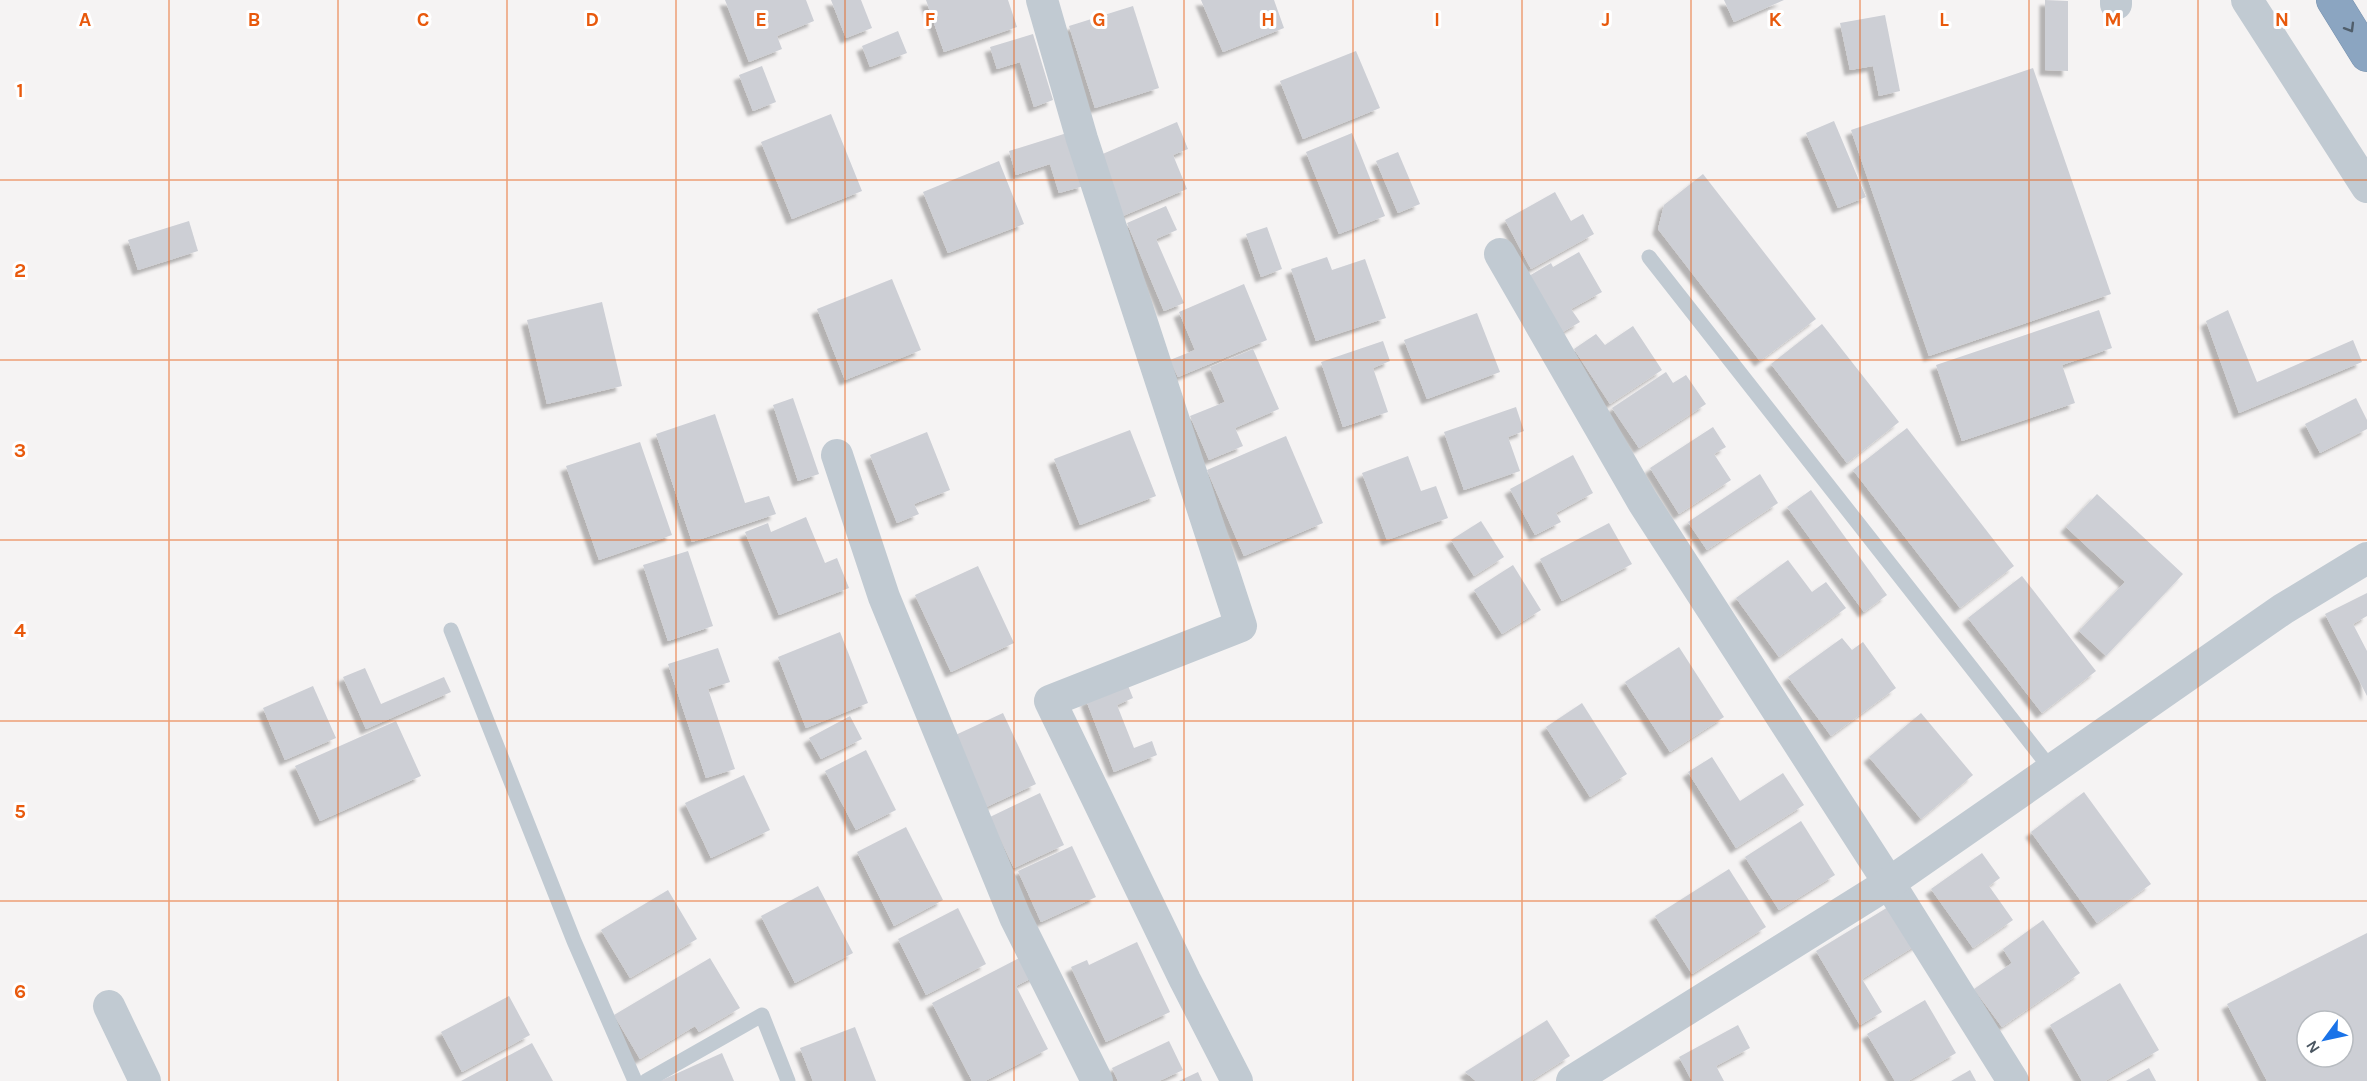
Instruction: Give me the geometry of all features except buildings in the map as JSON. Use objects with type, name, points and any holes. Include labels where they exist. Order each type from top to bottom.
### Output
[{"type":"highway","points":[[2333,0],[2367,55]]},
{"type":"street","points":[[1042,0],[1086,150],[1241,626],[1050,701],[1185,980],[1237,1081]]},
{"type":"street","points":[[2247,0],[2367,187]]},
{"type":"street","points":[[1500,254],[1643,502],[1889,883],[2013,1081]]},
{"type":"street","points":[[837,455],[885,597],[1015,917],[1097,1081]]},
{"type":"street","points":[[1572,1081],[1889,883],[2283,609],[2367,558]]},
{"type":"street","points":[[109,1006],[145,1081]]},
{"type":"lane","points":[[1649,257],[2051,770]]},
{"type":"lane","points":[[451,630],[574,941],[634,1081]]},
{"type":"lane","points":[[646,1081],[762,1015],[788,1081]]}]
